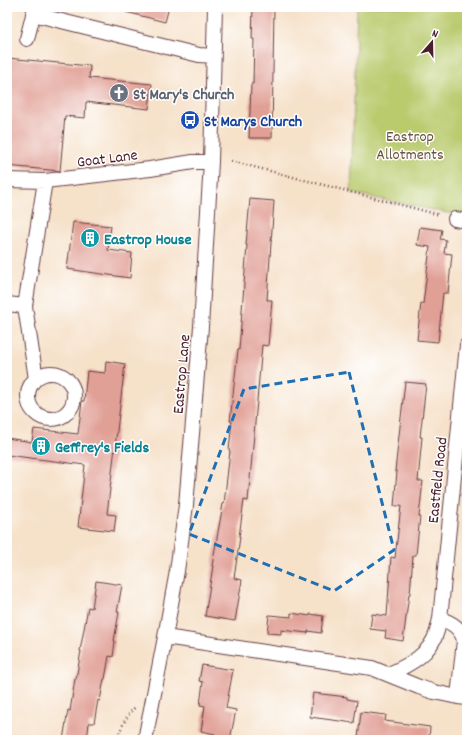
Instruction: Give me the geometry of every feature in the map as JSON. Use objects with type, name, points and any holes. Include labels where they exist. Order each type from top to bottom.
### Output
[{"type":"street","name":"Eastrop Lane","points":[[145,740],[166,637],[186,505],[201,327],[211,162],[216,7]]},
{"type":"street","points":[[27,39],[34,10],[199,55],[214,56]]},
{"type":"street","name":"Goat Lane","points":[[7,180],[45,181],[150,169],[193,162],[211,162]]},
{"type":"street","points":[[36,379],[25,306],[45,181]]},
{"type":"street","points":[[7,304],[25,306]]},
{"type":"street","name":"Eastfield Road","points":[[389,674],[410,663],[428,649],[437,632],[440,618],[467,345]]},
{"type":"street","points":[[166,637],[372,668],[419,687],[462,698],[464,640],[454,624],[440,618]]},
{"type":"path","points":[[232,161],[461,220]]},
{"type":"path","points":[[116,740],[128,716],[134,708],[153,701]]},
{"type":"highlighted area","points":[[349,372],[394,550],[334,591],[189,534],[244,389]]},
{"type":"green space","name":"Eastrop Allotments","points":[[357,7],[467,7],[467,217],[351,193]]},
{"type":"building","points":[[127,7],[169,7],[165,22],[126,12]]},
{"type":"building","points":[[253,7],[274,7],[272,138],[249,138],[251,84],[253,84]]},
{"type":"building","points":[[7,58],[90,66],[89,78],[152,84],[149,109],[86,102],[85,118],[65,116],[60,171],[7,166]]},
{"type":"building","points":[[250,199],[274,201],[267,300],[272,300],[268,346],[262,345],[248,501],[244,500],[234,578],[242,580],[235,621],[205,616],[212,566],[224,504],[230,451],[232,421],[230,421],[239,350]]},
{"type":"building","name":"Eastrop House","points":[[73,222],[111,226],[108,250],[132,253],[130,278],[67,269]]},
{"type":"building","points":[[420,227],[442,230],[440,239],[446,240],[444,253],[452,254],[448,293],[443,293],[438,342],[417,340],[430,247],[417,245]]},
{"type":"building","name":"Geffrey's Fields","points":[[106,361],[125,364],[107,514],[116,515],[114,531],[78,527],[85,465],[7,455],[7,438],[32,442],[34,429],[78,434],[82,401],[84,401],[87,371],[105,373]]},
{"type":"building","points":[[405,382],[426,384],[420,437],[422,437],[418,481],[423,481],[420,516],[416,555],[413,555],[410,594],[403,641],[385,638],[386,631],[370,629],[372,614],[387,616],[391,557],[395,558],[401,506],[394,506],[397,471],[395,471]]},
{"type":"building","points":[[96,581],[122,585],[117,612],[119,612],[113,657],[109,656],[100,701],[98,700],[94,723],[89,723],[87,740],[63,740],[68,710],[70,711],[88,607],[92,608]]},
{"type":"building","points":[[291,613],[310,616],[310,614],[323,616],[321,633],[281,630],[281,634],[267,633],[269,615],[291,617]]},
{"type":"building","points":[[202,665],[233,670],[226,708],[236,710],[230,740],[214,740],[215,734],[201,731],[205,706],[200,705],[203,682],[199,681]]},
{"type":"building","points":[[313,693],[347,697],[347,699],[357,701],[354,723],[310,717]]},
{"type":"building","points":[[361,712],[386,715],[385,721],[430,727],[429,740],[371,740],[358,738]]},
{"type":"place","name":"St Mary's Church","points":[[119,93]]},
{"type":"place","name":"St Marys Church","points":[[190,120]]},
{"type":"place","name":"Eastrop House","points":[[90,238]]},
{"type":"place","name":"Geffrey's Fields","points":[[41,446]]}]
